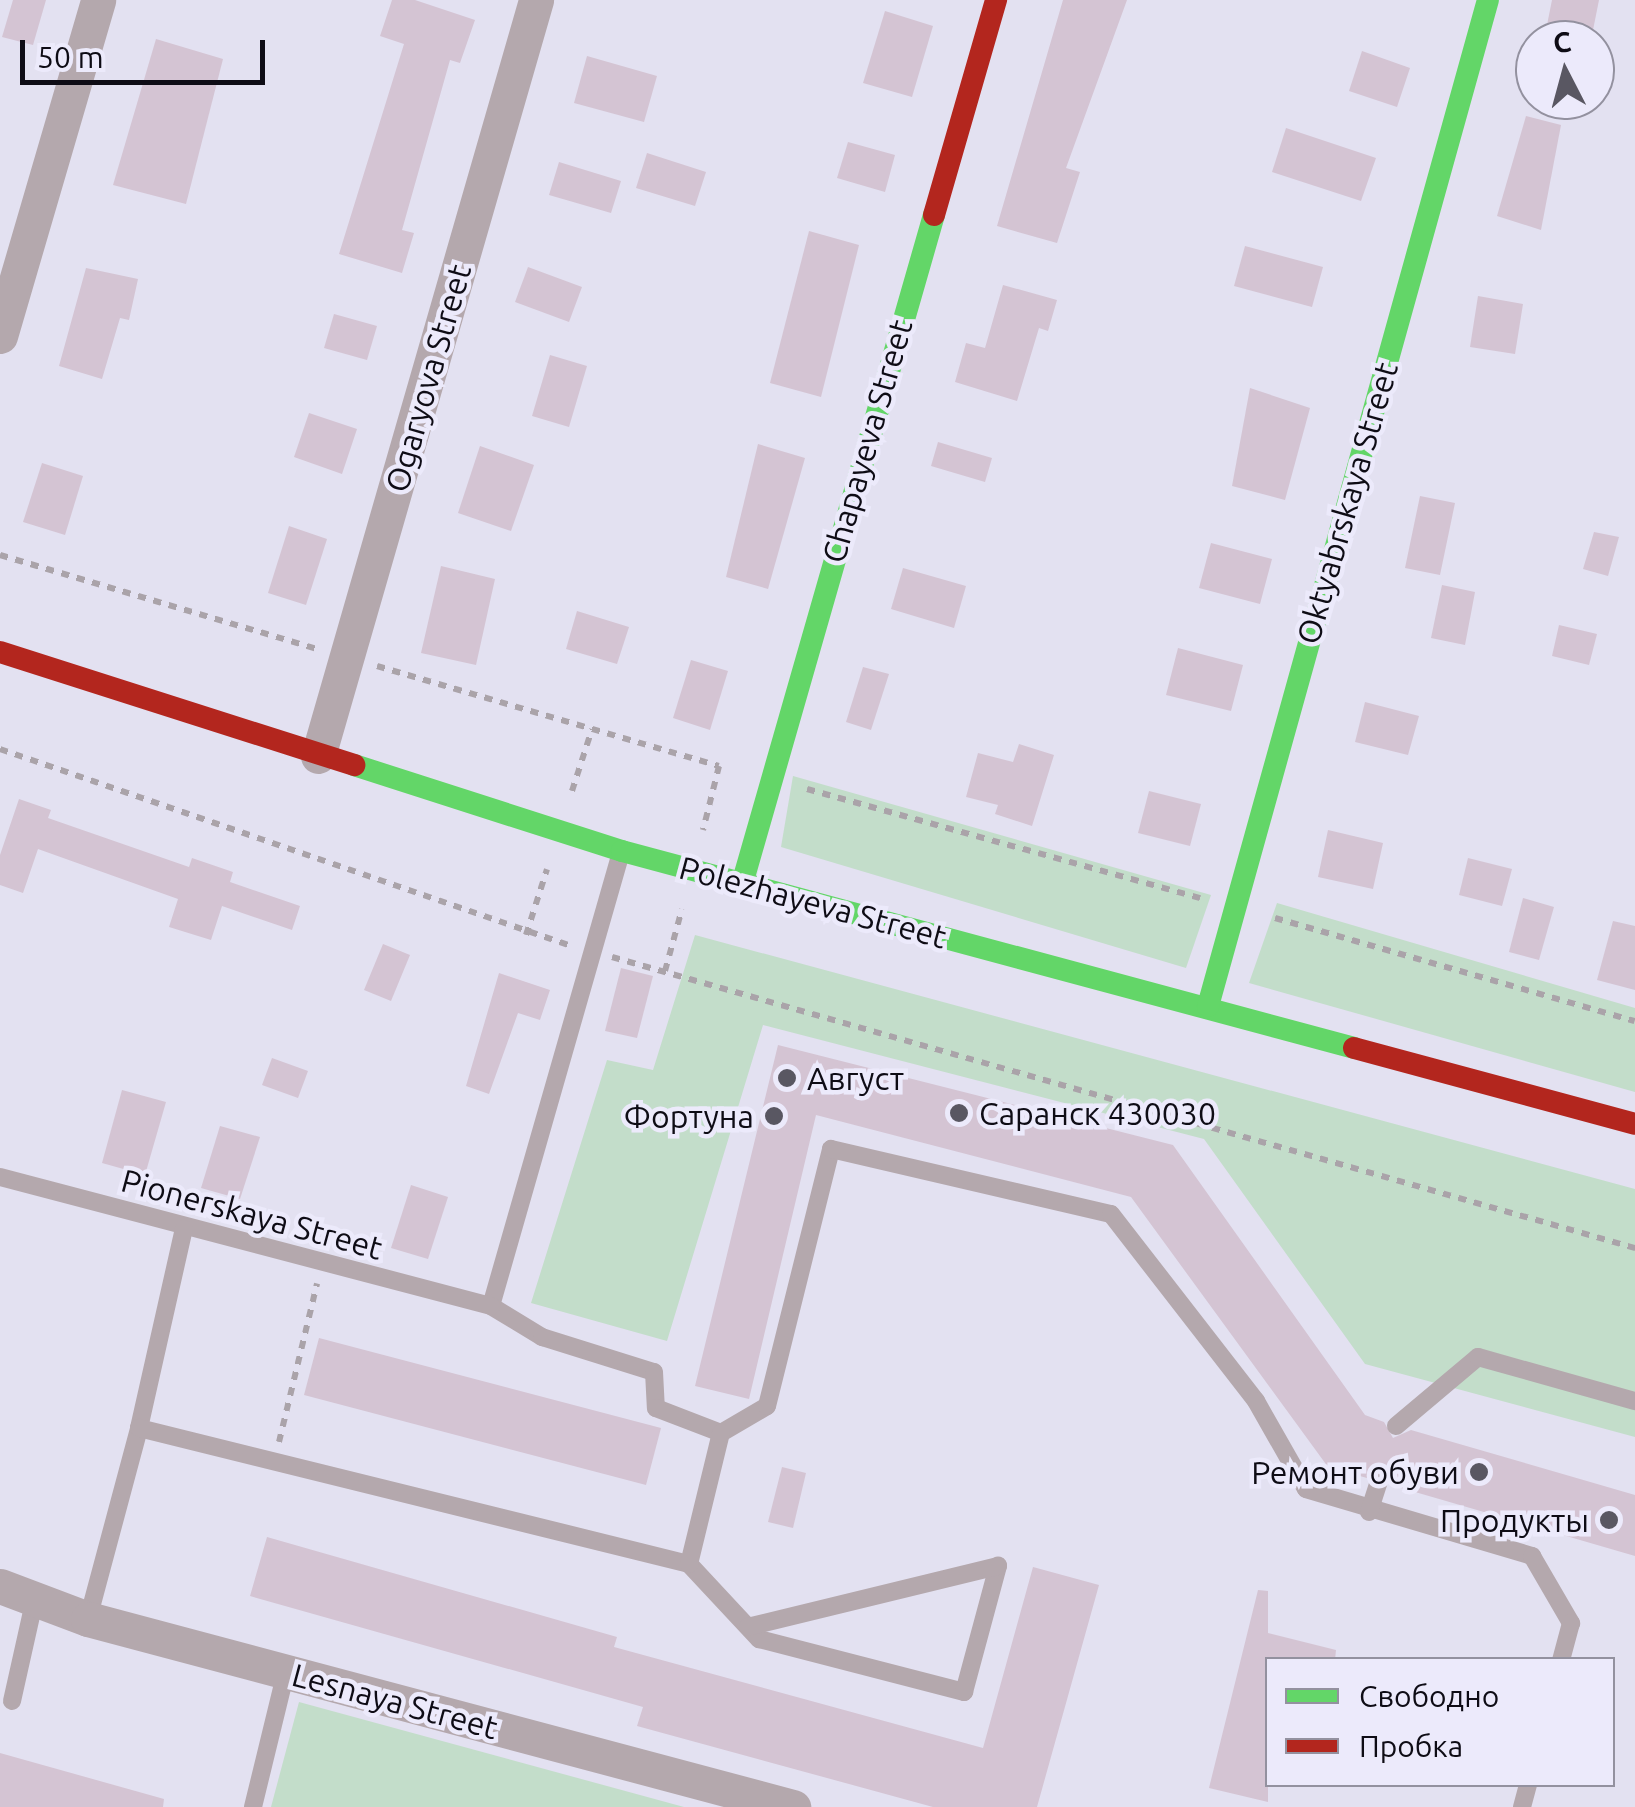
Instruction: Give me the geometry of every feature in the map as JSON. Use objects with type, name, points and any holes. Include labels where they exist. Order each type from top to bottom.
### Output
[{"type":"street","points":[[0,336],[98,0]]},
{"type":"street","name":"Ogaryova Street","points":[[318,756],[536,0]]},
{"type":"street","name":"Chapayeva Street","points":[[742,884],[769,778],[996,0]]},
{"type":"street","name":"Oktyabrskaya Street","points":[[1208,1006],[1488,0]]},
{"type":"street","name":"Polezhayeva Street","points":[[0,652],[318,756],[692,871],[1208,1006],[1635,1124]]},
{"type":"street","name":"Lesnaya Street","points":[[0,1586],[88,1619],[793,1807]]},
{"type":"lane","points":[[490,1306],[622,850]]},
{"type":"lane","points":[[689,1564],[720,1433],[767,1406],[831,1149],[1111,1214],[1256,1402],[1306,1489],[1369,1512],[1532,1556],[1571,1623],[1562,1657]]},
{"type":"lane","name":"Pionerskaya Street","points":[[0,1178],[490,1306],[542,1337],[654,1372],[656,1408],[720,1433]]},
{"type":"lane","points":[[88,1619],[139,1428],[184,1229]]},
{"type":"lane","points":[[1396,1426],[1478,1357],[1635,1401]]},
{"type":"lane","points":[[139,1428],[689,1564],[748,1627],[759,1638],[964,1692],[998,1566],[748,1627]]},
{"type":"lane","points":[[1369,1512],[1379,1482]]},
{"type":"lane","points":[[12,1701],[35,1598]]},
{"type":"lane","points":[[252,1807],[286,1672]]},
{"type":"path","points":[[0,555],[1000,847],[1234,907],[1635,1021]]},
{"type":"path","points":[[0,750],[526,935],[665,971],[1635,1248]]},
{"type":"path","points":[[665,971],[719,766]]},
{"type":"path","points":[[274,1462],[322,1264]]},
{"type":"green space","points":[[793,776],[1211,895],[1186,968],[781,847]]},
{"type":"green space","points":[[1277,903],[1635,1008],[1635,1092],[1249,983]]},
{"type":"green space","points":[[695,935],[1635,1189],[1635,1437],[1365,1364],[1204,1139],[763,1025],[667,1341],[531,1303],[607,1060],[653,1070]]},
{"type":"green space","points":[[299,1702],[684,1807],[271,1807]]},
{"type":"building","points":[[13,0],[46,0],[33,45],[2,37]]},
{"type":"building","points":[[392,0],[415,0],[475,20],[460,63],[450,60],[402,230],[414,233],[402,273],[339,254],[404,44],[380,36]]},
{"type":"building","points":[[1063,0],[1127,0],[1066,168],[1080,172],[1057,243],[997,226]]},
{"type":"building","points":[[1552,0],[1599,0],[1595,20],[1548,20]]},
{"type":"building","points":[[885,11],[933,26],[912,97],[863,83]]},
{"type":"building","points":[[156,39],[223,59],[186,204],[113,185]]},
{"type":"building","points":[[1362,51],[1410,68],[1397,107],[1349,91]]},
{"type":"building","points":[[587,56],[657,76],[644,122],[574,103]]},
{"type":"building","points":[[1525,120],[1561,125],[1541,230],[1497,216]]},
{"type":"building","points":[[1286,128],[1376,158],[1361,201],[1272,172]]},
{"type":"building","points":[[848,142],[895,155],[885,192],[837,178]]},
{"type":"building","points":[[647,153],[706,172],[695,206],[636,188]]},
{"type":"building","points":[[559,162],[621,181],[611,213],[549,195]]},
{"type":"building","points":[[809,231],[859,245],[821,397],[770,383]]},
{"type":"building","points":[[1245,246],[1323,267],[1312,307],[1234,286]]},
{"type":"building","points":[[528,267],[582,287],[569,322],[515,302]]},
{"type":"building","points":[[86,268],[138,279],[129,320],[120,318],[102,379],[59,366]]},
{"type":"building","points":[[1003,285],[1057,300],[1048,331],[1039,328],[1017,401],[955,382],[966,343],[985,348]]},
{"type":"building","points":[[1478,296],[1523,304],[1515,354],[1470,347]]},
{"type":"building","points":[[334,314],[377,326],[367,360],[324,348]]},
{"type":"building","points":[[550,355],[587,366],[569,427],[532,416]]},
{"type":"building","points":[[1250,388],[1310,408],[1285,500],[1232,486]]},
{"type":"building","points":[[309,413],[357,429],[342,474],[294,457]]},
{"type":"building","points":[[938,442],[992,458],[985,482],[931,466]]},
{"type":"building","points":[[758,444],[805,458],[768,589],[726,577]]},
{"type":"building","points":[[480,446],[534,465],[511,531],[458,513]]},
{"type":"building","points":[[42,463],[83,476],[65,535],[23,522]]},
{"type":"building","points":[[1420,496],[1455,503],[1440,575],[1405,568]]},
{"type":"building","points":[[289,526],[327,539],[306,605],[268,593]]},
{"type":"building","points":[[1594,532],[1619,537],[1608,576],[1583,569]]},
{"type":"building","points":[[1211,543],[1272,559],[1260,604],[1199,588]]},
{"type":"building","points":[[441,566],[495,579],[476,665],[421,653]]},
{"type":"building","points":[[903,568],[966,586],[954,628],[891,609]]},
{"type":"building","points":[[1442,585],[1475,592],[1465,645],[1431,638]]},
{"type":"building","points":[[577,611],[629,627],[617,664],[566,649]]},
{"type":"building","points":[[1559,625],[1597,634],[1589,665],[1552,656]]},
{"type":"building","points":[[1178,648],[1243,665],[1231,711],[1166,695]]},
{"type":"building","points":[[691,660],[728,671],[710,730],[673,718]]},
{"type":"building","points":[[863,667],[889,674],[871,730],[846,722]]},
{"type":"building","points":[[1365,702],[1419,716],[1408,755],[1355,742]]},
{"type":"building","points":[[1019,744],[1054,755],[1032,826],[995,814],[998,805],[966,797],[978,753],[1013,762]]},
{"type":"building","points":[[1149,791],[1201,804],[1190,846],[1138,833]]},
{"type":"building","points":[[19,799],[51,810],[48,818],[189,867],[192,858],[233,872],[230,882],[300,906],[292,930],[222,906],[211,940],[169,927],[178,899],[38,849],[23,893],[0,885],[0,855]]},
{"type":"building","points":[[1328,830],[1383,843],[1373,889],[1318,877]]},
{"type":"building","points":[[1468,858],[1512,869],[1502,906],[1459,895]]},
{"type":"building","points":[[1523,898],[1554,907],[1539,960],[1509,952]]},
{"type":"building","points":[[1613,921],[1635,926],[1635,990],[1597,980]]},
{"type":"building","points":[[383,944],[410,955],[391,1001],[364,990]]},
{"type":"building","points":[[621,968],[653,976],[637,1038],[605,1031]]},
{"type":"building","points":[[499,973],[550,990],[540,1020],[518,1013],[489,1094],[466,1086]]},
{"type":"building","points":[[778,1045],[1173,1145],[1365,1415],[1384,1422],[1393,1438],[1411,1430],[1635,1495],[1635,1556],[1391,1485],[1382,1470],[1367,1478],[1328,1467],[1131,1197],[816,1115],[749,1399],[695,1386]]},
{"type":"building","points":[[272,1058],[308,1071],[298,1098],[262,1085]]},
{"type":"building","points":[[122,1090],[166,1102],[145,1175],[102,1163]]},
{"type":"building","points":[[220,1126],[260,1137],[240,1199],[201,1188]]},
{"type":"building","points":[[411,1185],[448,1197],[428,1259],[391,1248]]},
{"type":"building","points":[[319,1338],[661,1428],[646,1485],[304,1395]]},
{"type":"building","points":[[782,1467],[806,1473],[793,1528],[768,1522]]},
{"type":"building","points":[[267,1537],[617,1637],[614,1647],[983,1748],[1033,1567],[1099,1585],[1037,1807],[933,1807],[637,1726],[643,1707],[250,1596]]},
{"type":"building","points":[[1258,1590],[1268,1591],[1268,1633],[1336,1650],[1335,1657],[1265,1657],[1268,1802],[1209,1788]]},
{"type":"building","points":[[0,1753],[164,1799],[163,1807],[0,1807]]},
{"type":"traffic: fast","points":[[1208,1006],[1488,0]]},
{"type":"traffic: fast","points":[[742,884],[934,215]]},
{"type":"traffic: fast","points":[[354,765],[622,851],[1354,1048]]},
{"type":"traffic: jam","points":[[934,215],[996,0]]},
{"type":"traffic: jam","points":[[0,652],[354,765]]},
{"type":"traffic: jam","points":[[1354,1048],[1635,1124]]},
{"type":"place","name":"Август","points":[[787,1078]]},
{"type":"place","name":"Саранск 430030","points":[[959,1113]]},
{"type":"place","name":"Фортуна","points":[[774,1116]]},
{"type":"place","name":"Ремонт обуви","points":[[1479,1472]]},
{"type":"place","name":"Продукты","points":[[1609,1520]]}]
